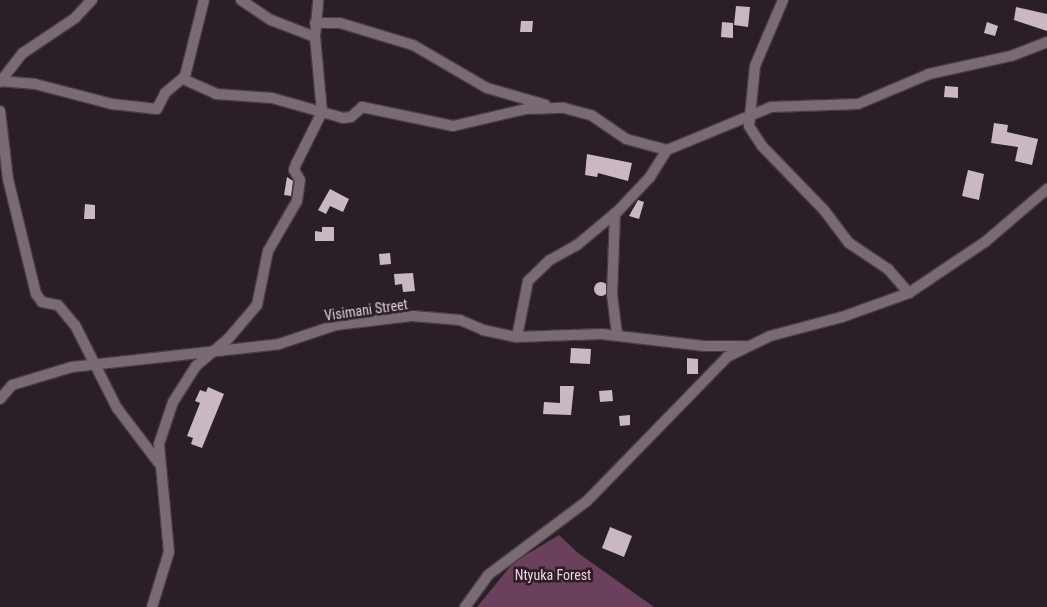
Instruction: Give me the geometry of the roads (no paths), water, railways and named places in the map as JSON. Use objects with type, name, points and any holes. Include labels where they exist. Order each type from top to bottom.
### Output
[{"type":"street","points":[[0,82],[23,53],[75,18],[92,0]]},
{"type":"street","points":[[0,82],[35,84],[112,104],[156,109],[168,90],[183,79],[204,0]]},
{"type":"street","points":[[242,0],[271,20],[315,37]]},
{"type":"street","points":[[152,607],[169,552],[158,462],[159,444],[173,402],[212,350],[228,339],[256,305],[268,251],[300,192],[296,164],[322,112],[315,37],[318,0]]},
{"type":"street","points":[[783,0],[755,66],[749,126],[762,146],[824,210],[839,232],[888,269],[909,293]]},
{"type":"street","points":[[315,23],[340,23],[413,45],[487,88],[550,106],[591,115],[626,139],[667,150]]},
{"type":"street","points":[[517,337],[528,281],[550,260],[577,245],[643,187],[667,150],[750,118],[774,106],[858,104],[929,74],[1012,56],[1047,42]]},
{"type":"street","points":[[183,79],[216,94],[272,98],[348,118],[362,107],[453,126],[550,106]]},
{"type":"street","points":[[0,111],[8,179],[36,294],[42,302],[59,306],[75,325],[117,408],[158,462]]},
{"type":"street","points":[[465,607],[499,565],[587,500],[727,357],[745,346],[909,293],[985,242],[1047,189]]},
{"type":"street","points":[[615,213],[612,294],[617,335]]},
{"type":"street","name":"Visimani Street","points":[[0,399],[12,385],[94,364],[279,344],[336,325],[413,316],[448,317],[517,337],[617,335],[694,346],[745,346]]},
{"type":"park label","name":"Ntyuka Forest","points":[[553,575]]}]
